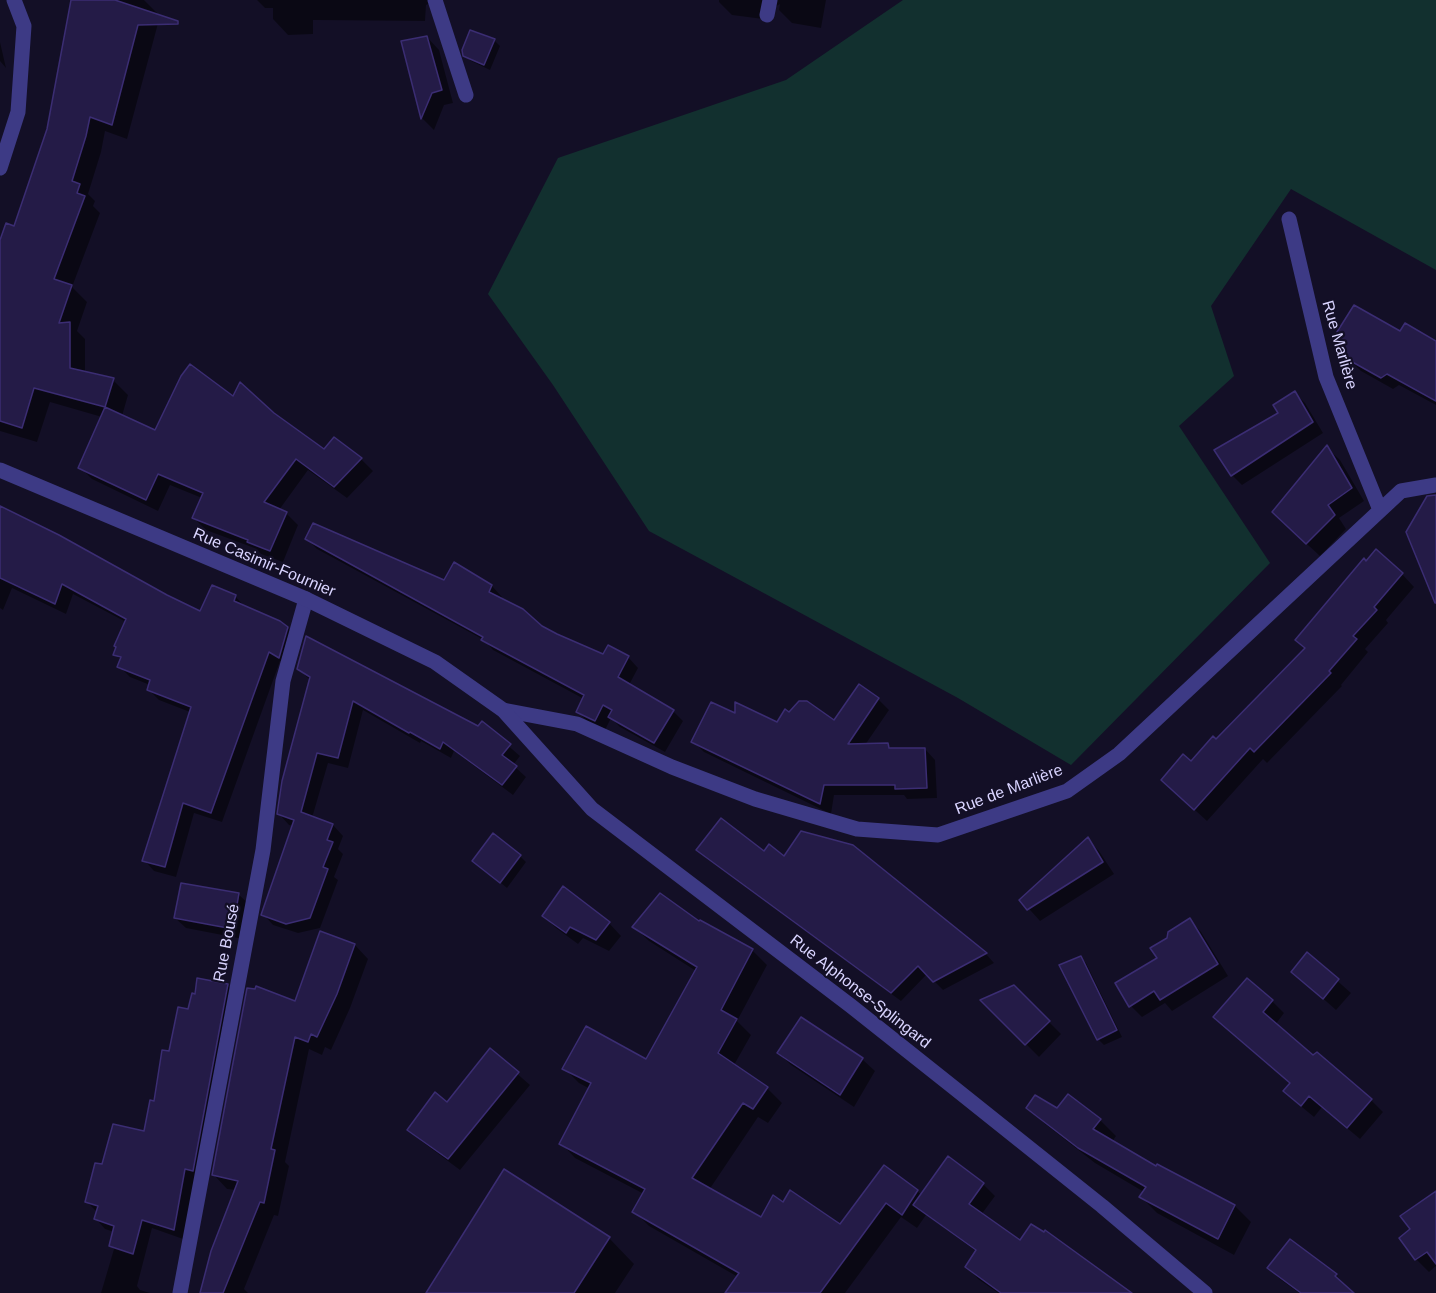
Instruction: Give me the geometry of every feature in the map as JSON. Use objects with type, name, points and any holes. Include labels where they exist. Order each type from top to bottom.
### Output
[{"type":"street","points":[[0,168],[18,111],[24,27],[14,0]]},
{"type":"street","points":[[435,0],[466,95]]},
{"type":"street","name":"Rue Marlière","points":[[1289,219],[1326,377],[1380,510]]},
{"type":"street","name":"Rue Casimir-Fournier","points":[[0,470],[306,599],[435,662],[503,710]]},
{"type":"street","name":"Rue de Marlière","points":[[503,710],[577,724],[672,767],[755,799],[857,829],[938,836],[1067,791],[1119,754],[1401,491],[1436,485]]},
{"type":"street","name":"Rue Bousé","points":[[180,1293],[263,850],[283,681],[306,599]]},
{"type":"street","name":"Rue Alphonse-Splingard","points":[[503,710],[592,809],[851,1006],[1102,1206],[1204,1293]]},
{"type":"green space","points":[[903,0],[1436,0],[1436,270],[1291,189],[1211,306],[1234,376],[1179,426],[1270,563],[1071,765],[958,698],[649,531],[553,385],[488,294],[558,158],[786,80]]},
{"type":"building","points":[[71,0],[115,0],[178,21],[178,24],[138,25],[112,125],[90,117],[72,181],[80,184],[77,193],[85,196],[54,279],[72,285],[59,323],[70,322],[70,368],[114,378],[105,407],[34,388],[22,428],[0,421],[0,240],[6,223],[14,226],[47,129]]},
{"type":"building","points":[[470,30],[495,39],[484,65],[463,56],[462,50]]},
{"type":"building","points":[[427,36],[442,90],[432,93],[421,119],[401,41]]},
{"type":"building","points":[[1354,305],[1400,331],[1405,323],[1436,341],[1436,401],[1387,374],[1381,378],[1347,359],[1337,332]]},
{"type":"building","points":[[190,364],[233,396],[240,382],[274,413],[324,449],[334,437],[362,458],[334,487],[296,459],[264,502],[287,512],[270,551],[192,518],[203,493],[158,474],[146,500],[78,468],[105,407],[155,430],[181,376]]},
{"type":"building","points":[[1295,391],[1313,422],[1231,476],[1214,450],[1278,413],[1273,405]]},
{"type":"building","points":[[1327,445],[1352,488],[1328,505],[1335,515],[1306,544],[1272,512]]},
{"type":"building","points":[[1436,495],[1435,603],[1406,532],[1427,496]]},
{"type":"building","points":[[0,506],[200,611],[212,585],[236,595],[234,601],[280,621],[288,627],[279,658],[269,652],[211,813],[183,803],[165,867],[142,861],[191,707],[147,690],[150,680],[117,667],[121,657],[113,655],[116,647],[114,646],[126,619],[62,584],[55,604],[0,578]]},
{"type":"building","points":[[313,523],[444,580],[454,562],[492,585],[489,592],[523,609],[542,626],[603,654],[608,645],[629,656],[618,677],[674,710],[654,743],[608,717],[612,710],[603,705],[595,721],[576,712],[584,695],[481,640],[483,637],[305,539]]},
{"type":"building","points":[[1376,549],[1403,573],[1374,607],[1377,610],[1353,636],[1357,639],[1329,671],[1331,673],[1254,752],[1250,748],[1194,810],[1161,780],[1183,754],[1191,761],[1213,736],[1216,739],[1305,648],[1295,640],[1364,558],[1366,561]]},
{"type":"building","points":[[306,636],[478,726],[482,721],[511,744],[502,755],[517,766],[502,785],[443,742],[440,749],[353,701],[338,758],[317,753],[301,812],[333,824],[327,840],[333,842],[323,867],[328,869],[310,918],[286,924],[261,915],[294,820],[277,814],[282,781],[310,677],[297,669]]},
{"type":"building","points":[[859,684],[879,698],[848,744],[888,743],[889,748],[925,748],[927,788],[895,789],[895,785],[824,785],[820,804],[691,742],[711,702],[735,713],[735,702],[777,722],[785,709],[789,712],[799,701],[807,701],[834,720]]},
{"type":"building","points":[[721,818],[764,851],[769,844],[784,856],[801,831],[853,845],[987,953],[933,982],[918,966],[891,993],[696,850]]},
{"type":"building","points":[[493,833],[521,855],[500,883],[472,861]]},
{"type":"building","points":[[1088,837],[1103,862],[1027,910],[1019,900]]},
{"type":"building","points":[[181,883],[239,893],[233,929],[174,918]]},
{"type":"building","points":[[563,886],[610,922],[596,940],[570,927],[566,933],[542,916]]},
{"type":"building","points":[[660,893],[699,921],[753,949],[721,1010],[737,1019],[718,1053],[768,1087],[753,1109],[743,1103],[692,1178],[761,1217],[773,1195],[783,1202],[790,1190],[840,1224],[884,1165],[918,1190],[902,1215],[886,1203],[820,1293],[725,1293],[739,1273],[632,1212],[645,1189],[559,1144],[591,1083],[562,1069],[586,1026],[646,1059],[697,967],[632,927]]},
{"type":"building","points":[[1190,918],[1218,964],[1160,1000],[1154,991],[1129,1007],[1115,983],[1157,958],[1150,948],[1167,938],[1168,932]]},
{"type":"building","points":[[320,931],[355,944],[337,994],[317,1037],[311,1034],[308,1042],[295,1037],[271,1149],[275,1150],[264,1203],[260,1202],[223,1293],[200,1293],[211,1251],[238,1181],[212,1175],[247,988],[255,989],[256,986],[295,1001]]},
{"type":"building","points":[[1307,952],[1339,979],[1323,999],[1291,972]]},
{"type":"building","points":[[1081,956],[1117,1030],[1097,1040],[1059,965]]},
{"type":"building","points":[[197,978],[228,984],[193,1171],[185,1169],[174,1230],[142,1220],[133,1254],[109,1246],[114,1226],[94,1219],[98,1206],[85,1202],[95,1163],[102,1164],[113,1124],[144,1131],[150,1100],[154,1101],[162,1050],[169,1051],[178,1007],[188,1009],[192,993],[195,994]]},
{"type":"building","points":[[1247,978],[1273,1000],[1263,1012],[1313,1055],[1317,1052],[1372,1099],[1347,1128],[1309,1096],[1301,1106],[1283,1091],[1290,1083],[1213,1017]]},
{"type":"building","points":[[1014,985],[1050,1021],[1025,1045],[980,1000]]},
{"type":"building","points":[[801,1017],[863,1058],[840,1095],[777,1053]]},
{"type":"building","points":[[490,1048],[519,1072],[448,1159],[407,1130],[435,1092],[447,1102]]},
{"type":"building","points":[[1068,1094],[1101,1119],[1093,1129],[1156,1166],[1157,1164],[1235,1205],[1218,1239],[1139,1197],[1146,1187],[1078,1148],[1026,1108],[1035,1095],[1057,1108]]},
{"type":"building","points":[[948,1156],[984,1183],[969,1204],[1020,1240],[1031,1224],[1044,1232],[1045,1230],[1132,1293],[1001,1293],[965,1267],[976,1250],[913,1205]]},
{"type":"building","points":[[504,1169],[610,1237],[574,1293],[426,1293]]},
{"type":"building","points":[[1436,1191],[1436,1264],[1427,1252],[1415,1260],[1399,1238],[1410,1229],[1400,1216]]},
{"type":"building","points":[[1290,1239],[1337,1274],[1335,1276],[1354,1293],[1301,1293],[1267,1268]]}]
